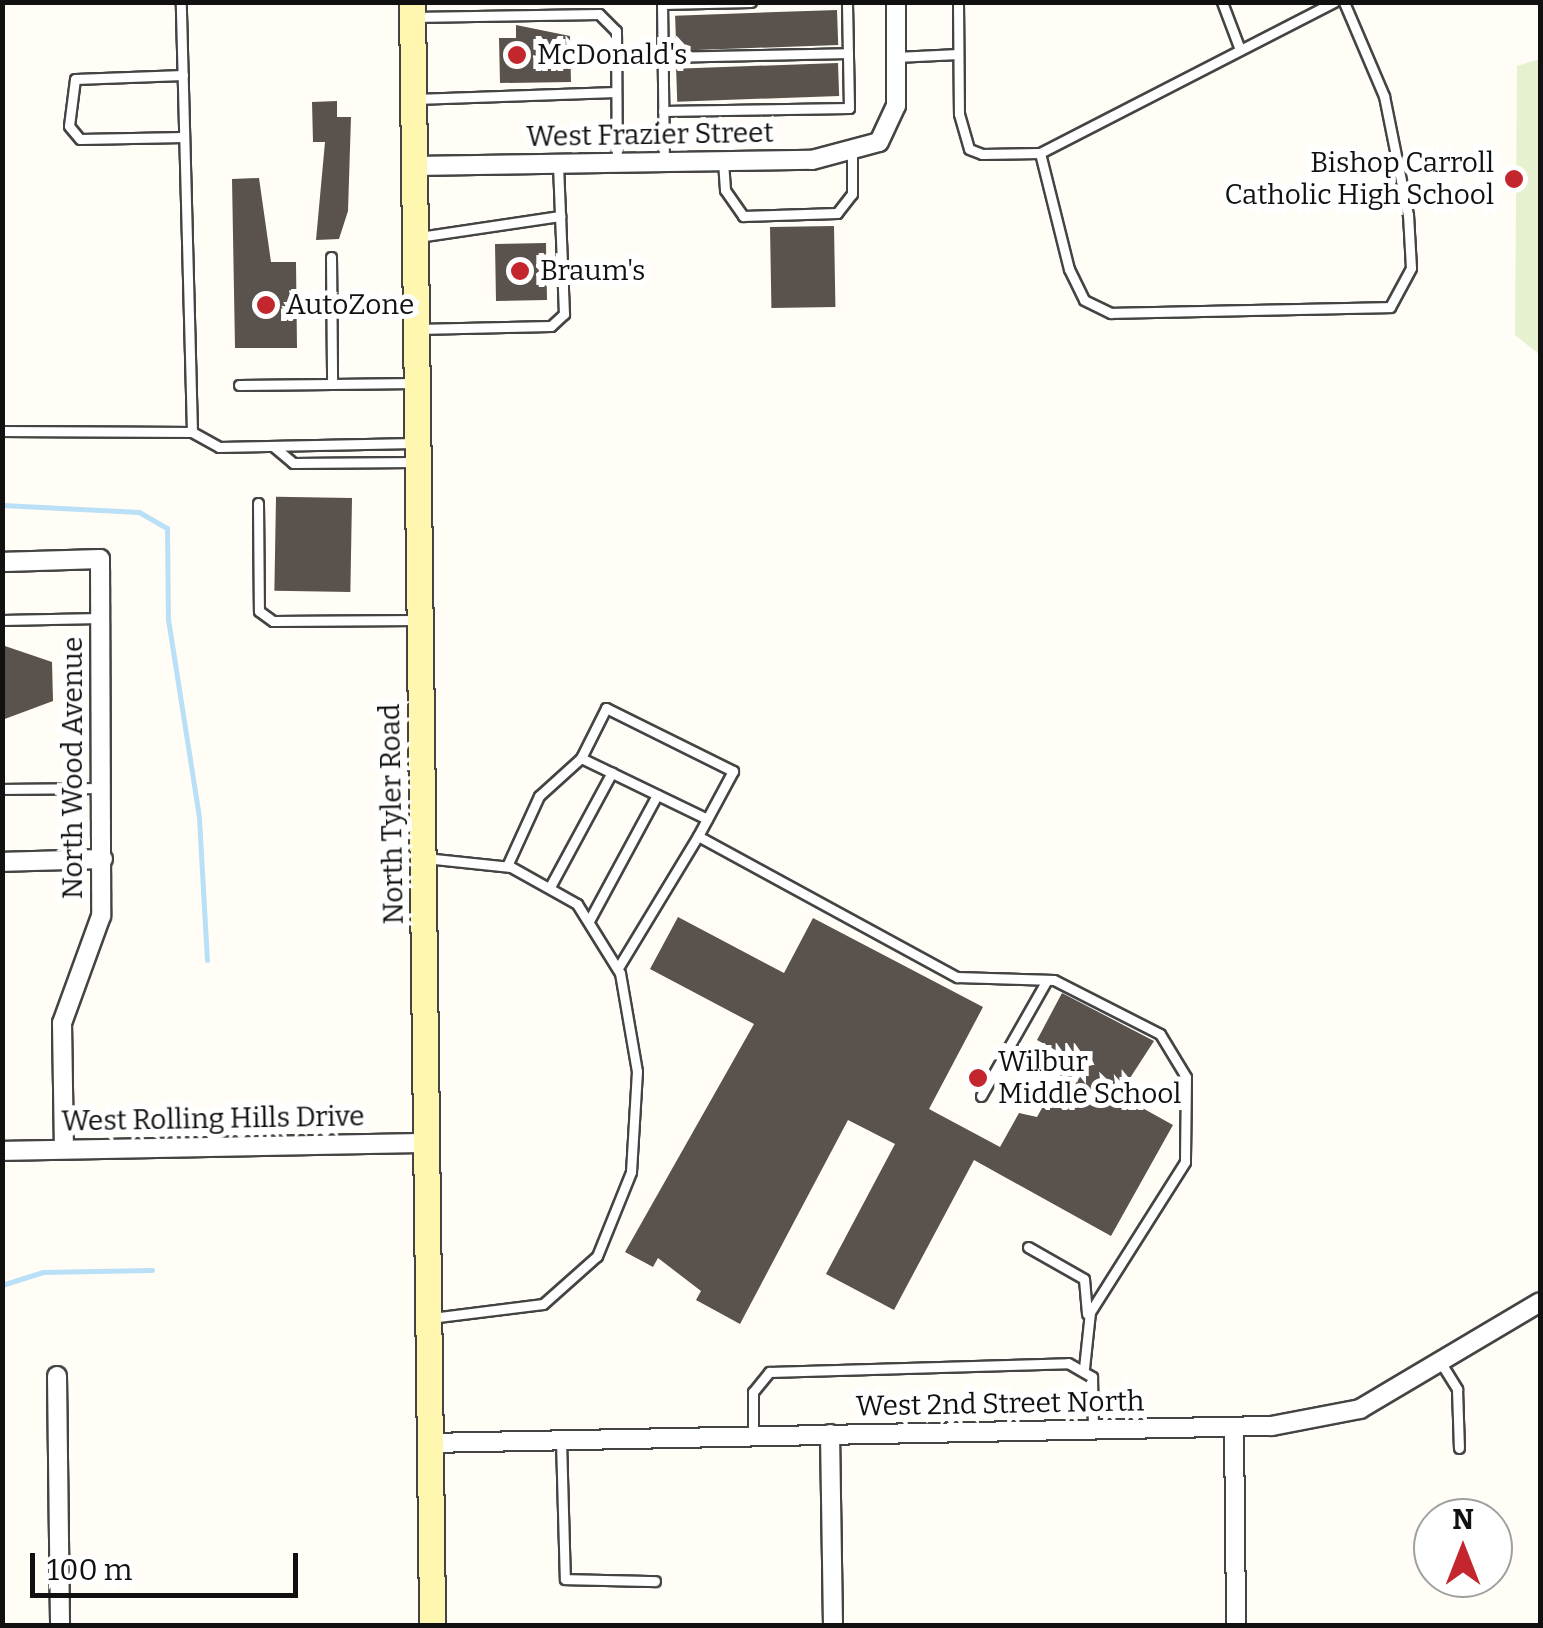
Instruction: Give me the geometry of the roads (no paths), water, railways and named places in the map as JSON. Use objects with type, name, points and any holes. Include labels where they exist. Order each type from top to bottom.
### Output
[{"type":"main road","name":"North Tyler Road","points":[[412,10],[432,1626]]},
{"type":"street","points":[[896,2],[896,56]]},
{"type":"street","name":"West Frazier Street","points":[[414,166],[812,160],[882,137],[896,106],[896,56]]},
{"type":"street","name":"North Wood Avenue","points":[[2,562],[100,560],[101,916],[62,1022],[64,1150]]},
{"type":"street","points":[[2,862],[103,859]]},
{"type":"street","name":"West Rolling Hills Drive","points":[[2,1151],[425,1142]]},
{"type":"street","name":"West 2nd Street North","points":[[429,1443],[1234,1427],[1360,1409],[1540,1302]]},
{"type":"street","points":[[56,1376],[60,1626]]},
{"type":"street","points":[[1234,1427],[1236,1626]]},
{"type":"street","points":[[830,1434],[832,1626]]},
{"type":"lane","points":[[181,2],[192,432]]},
{"type":"lane","points":[[664,162],[662,4],[751,2]]},
{"type":"lane","points":[[663,111],[849,108],[847,2]]},
{"type":"lane","points":[[958,2],[958,54],[969,149],[1040,152],[1238,47],[1334,2]]},
{"type":"lane","points":[[1222,2],[1238,47]]},
{"type":"lane","points":[[1040,152],[1069,269],[1084,300],[1111,313],[1390,307],[1412,268],[1408,215],[1384,96],[1344,2]]},
{"type":"lane","points":[[412,10],[599,14],[616,32],[617,163]]},
{"type":"lane","points":[[663,57],[848,53]]},
{"type":"lane","points":[[896,56],[958,54]]},
{"type":"lane","points":[[182,75],[75,79],[69,126],[80,139],[184,137]]},
{"type":"lane","points":[[413,98],[616,92]]},
{"type":"lane","points":[[724,162],[725,190],[743,216],[838,213],[852,194],[852,149]]},
{"type":"lane","points":[[416,328],[552,326],[564,314],[558,164]]},
{"type":"lane","points":[[415,238],[560,216]]},
{"type":"lane","points":[[331,257],[332,384]]},
{"type":"lane","points":[[239,385],[417,383]]},
{"type":"lane","points":[[2,431],[192,432],[218,448],[273,446],[418,452]]},
{"type":"lane","points":[[273,446],[293,463],[418,452]]},
{"type":"lane","points":[[258,503],[260,611],[272,621],[420,620]]},
{"type":"lane","points":[[2,620],[100,618]]},
{"type":"lane","points":[[506,866],[539,796],[581,758],[606,708],[733,771],[618,968]]},
{"type":"lane","points":[[581,758],[707,819]]},
{"type":"lane","points":[[551,885],[612,772]]},
{"type":"lane","points":[[2,790],[102,788]]},
{"type":"lane","points":[[590,919],[658,795]]},
{"type":"lane","points":[[698,836],[957,977],[1047,980],[1160,1034],[1186,1077],[1186,1162],[1088,1322]]},
{"type":"lane","points":[[422,858],[506,866],[551,885],[590,919],[618,968],[637,1071],[620,1216],[597,1256],[542,1304],[428,1318]]},
{"type":"lane","points":[[981,1096],[1047,980]]},
{"type":"lane","points":[[1028,1247],[1084,1279],[1088,1322],[1084,1368],[1092,1377],[1093,1430]]},
{"type":"lane","points":[[1440,1364],[1456,1388],[1459,1448]]},
{"type":"lane","points":[[753,1436],[753,1392],[769,1372],[1084,1368]]},
{"type":"lane","points":[[561,1440],[565,1579],[655,1581]]},
{"type":"waterway","points":[[2,505],[139,512],[167,528],[168,619],[199,818],[207,960]]},
{"type":"waterway","points":[[2,1285],[43,1272],[152,1270]]},
{"type":"place","name":"McDonald's","points":[[517,55]]},
{"type":"place","name":"Bishop Carroll Catholic High School","points":[[1514,179]]},
{"type":"place","name":"Braum's","points":[[520,271]]},
{"type":"place","name":"AutoZone","points":[[266,305]]},
{"type":"place","name":"Wilbur Middle School","points":[[978,1078]]}]
